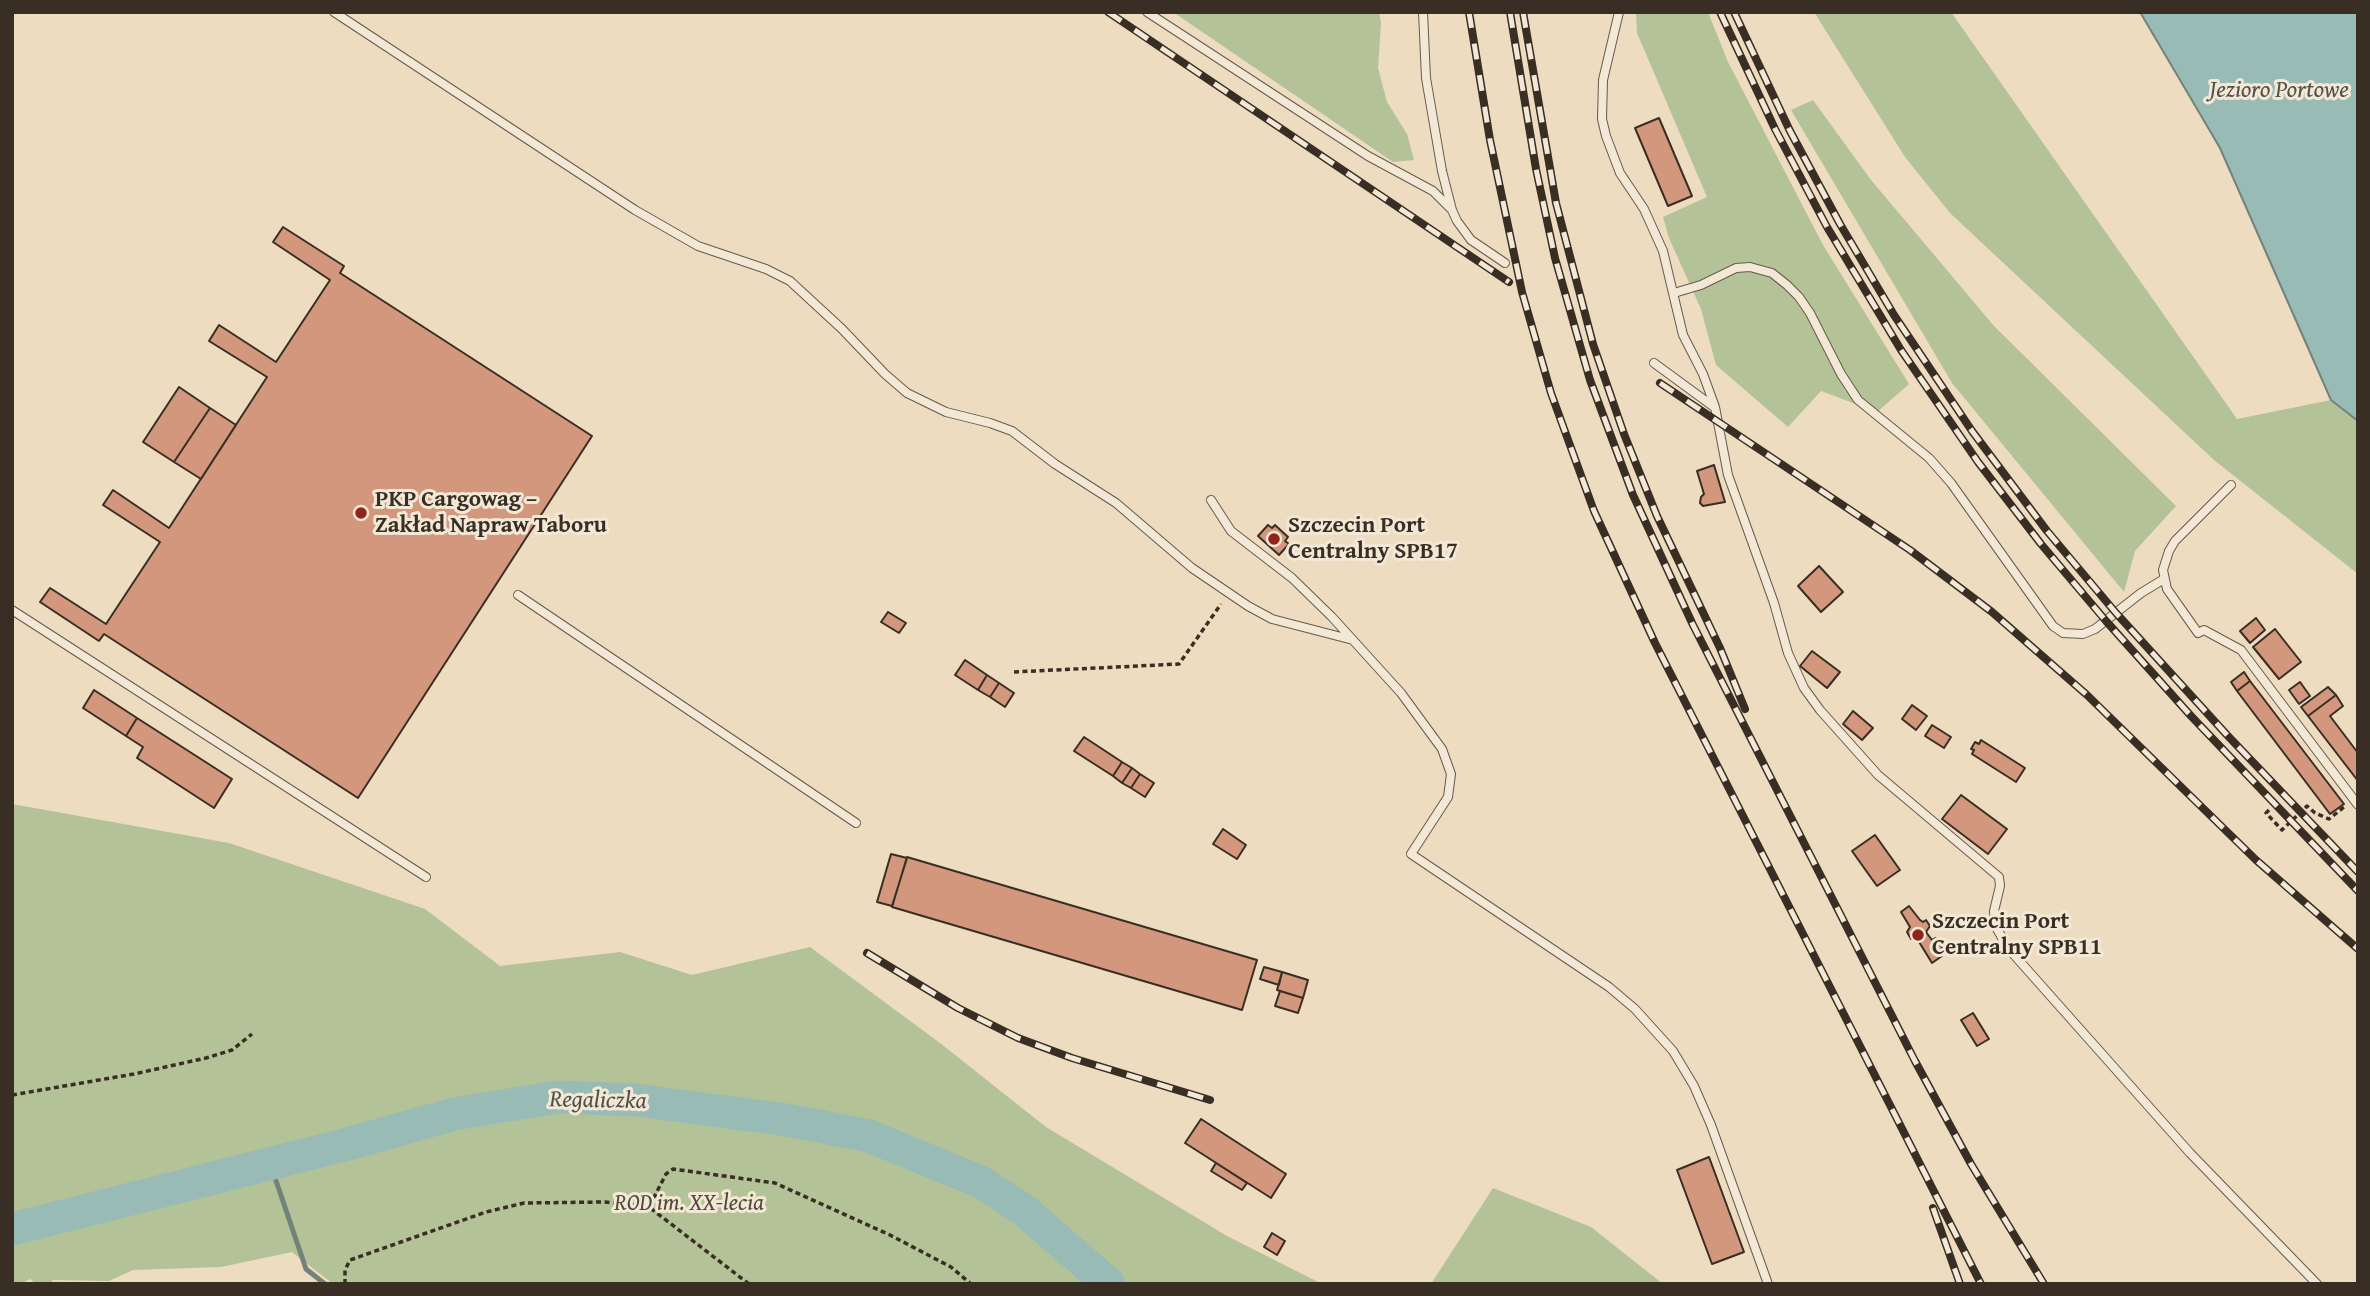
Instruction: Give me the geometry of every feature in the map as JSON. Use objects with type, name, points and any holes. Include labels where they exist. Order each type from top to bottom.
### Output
[{"type":"lane","points":[[334,12],[646,217],[705,249],[766,269],[790,281],[907,393],[946,412],[1012,431],[1055,464],[1116,503],[1192,568],[1228,594],[1272,619],[1353,640]]},
{"type":"lane","points":[[1147,12],[1368,156],[1433,191],[1452,210]]},
{"type":"lane","points":[[1423,12],[1426,78],[1442,171],[1452,210],[1471,240],[1505,263]]},
{"type":"lane","points":[[1619,12],[1603,80],[1602,119],[1609,145],[1620,173],[1657,234],[1684,335],[1715,407],[1728,475],[1774,603],[1788,653],[1804,688],[1878,775],[1999,877],[1994,925],[2007,947],[2190,1153],[2318,1284]]},
{"type":"lane","points":[[1674,293],[1701,285],[1736,268],[1750,267],[1772,273],[1787,285],[1810,313],[1841,374],[1858,400],[1910,442],[1943,475],[2053,626],[2063,633],[2083,635],[2095,629],[2141,593],[2164,579]]},
{"type":"lane","points":[[1654,363],[1715,407]]},
{"type":"lane","points":[[2231,485],[2175,541],[2165,560],[2164,579],[2173,598],[2199,633],[2204,630],[2241,650],[2356,802]]},
{"type":"lane","points":[[1211,500],[1231,531],[1293,578],[1353,640],[1401,693],[1442,749],[1449,766],[1451,782],[1448,797],[1411,854],[1609,987],[1660,1035],[1684,1068],[1698,1096],[1768,1284]]},
{"type":"lane","points":[[518,595],[856,823]]},
{"type":"lane","points":[[12,610],[426,877]]},
{"type":"path","points":[[1014,672],[1179,664],[1228,594]]},
{"type":"path","points":[[2269,810],[2266,813],[2282,830],[2307,806],[2329,819],[2356,802]]},
{"type":"path","points":[[12,1095],[134,1074],[206,1058],[233,1049],[253,1034]]},
{"type":"path","points":[[649,1207],[666,1174],[673,1170],[775,1183],[890,1235],[951,1267],[971,1284]]},
{"type":"path","points":[[345,1284],[345,1270],[351,1260],[485,1212],[524,1203],[605,1202],[649,1207],[749,1284]]},
{"type":"green space","points":[[1173,12],[1379,12],[1381,23],[1378,68],[1387,102],[1407,134],[1414,160],[1393,162]]},
{"type":"green space","points":[[1636,12],[1708,12],[1728,62],[1823,245],[1909,384],[1877,412],[1821,391],[1788,427],[1716,365],[1701,309],[1669,238],[1663,217],[1707,197],[1637,33]]},
{"type":"green space","points":[[1814,12],[1951,12],[2237,419],[2331,400],[2358,421],[2358,574],[2214,460],[1950,213],[1905,157]]},
{"type":"green space","points":[[1813,100],[1871,180],[1994,326],[2176,506],[2135,551],[2124,592],[1952,383],[1791,110]]},
{"type":"green space","name":"ROD im. XX-lecia","points":[[12,804],[229,843],[425,909],[500,966],[620,952],[692,975],[810,947],[940,1043],[1046,1127],[1227,1236],[1322,1284],[333,1284],[292,1252],[221,1267],[133,1270],[109,1281],[53,1280],[50,1284],[36,1284],[30,1279],[20,1284],[12,1284]]},
{"type":"green space","points":[[1493,1188],[1591,1227],[1663,1284],[1431,1284]]},
{"type":"water","name":"Jezioro Portowe","points":[[2140,12],[2358,12],[2358,421],[2331,400],[2220,148]]},
{"type":"building","points":[[1659,118],[1692,196],[1668,206],[1635,128]]},
{"type":"building","name":"PKP Cargowag – Zakład Napraw Taboru","points":[[283,227],[344,266],[340,273],[592,436],[358,798],[104,634],[99,641],[40,602],[50,588],[106,624],[160,542],[103,505],[113,490],[169,528],[267,377],[209,341],[219,325],[276,362],[330,280],[273,242]]},
{"type":"building","points":[[179,387],[210,408],[174,462],[143,442]]},
{"type":"building","points":[[210,408],[236,425],[201,479],[174,462]]},
{"type":"building","points":[[1714,465],[1725,502],[1703,506],[1700,503],[1704,494],[1697,471]]},
{"type":"building","name":"Szczecin Port Centralny SPB17","points":[[1268,525],[1272,528],[1275,525],[1288,537],[1285,541],[1289,544],[1279,555],[1258,536]]},
{"type":"building","points":[[1819,566],[1843,592],[1821,612],[1798,586]]},
{"type":"building","points":[[888,612],[906,623],[899,633],[881,622]]},
{"type":"building","points":[[2256,618],[2265,630],[2250,643],[2240,631]]},
{"type":"building","points":[[2275,629],[2301,662],[2279,679],[2253,647]]},
{"type":"building","points":[[1812,651],[1840,672],[1827,688],[1800,666]]},
{"type":"building","points":[[965,660],[987,675],[978,690],[955,675]]},
{"type":"building","points":[[2244,672],[2250,681],[2237,691],[2231,682]]},
{"type":"building","points":[[987,675],[999,683],[990,697],[978,690]]},
{"type":"building","points":[[2250,681],[2344,804],[2330,814],[2237,691]]},
{"type":"building","points":[[2300,682],[2310,696],[2299,704],[2289,690]]},
{"type":"building","points":[[999,683],[1014,693],[1005,707],[990,697]]},
{"type":"building","points":[[2328,687],[2336,695],[2308,716],[2301,707]]},
{"type":"building","points":[[94,690],[137,718],[126,736],[83,708]]},
{"type":"building","points":[[2336,695],[2343,706],[2330,716],[2358,753],[2358,781],[2308,716]]},
{"type":"building","points":[[1912,705],[1927,716],[1916,730],[1902,719]]},
{"type":"building","points":[[1853,711],[1873,728],[1862,740],[1843,724]]},
{"type":"building","points":[[137,718],[232,779],[214,808],[137,758],[143,747],[126,736]]},
{"type":"building","points":[[1932,725],[1951,737],[1944,748],[1925,736]]},
{"type":"building","points":[[1084,737],[1122,762],[1113,776],[1074,751]]},
{"type":"building","points":[[1981,740],[2025,768],[2016,782],[1972,754],[1974,750],[1971,749],[1975,742],[1979,744]]},
{"type":"building","points":[[1122,762],[1132,768],[1122,783],[1113,776]]},
{"type":"building","points":[[1132,768],[1140,774],[1131,788],[1122,783]]},
{"type":"building","points":[[1140,774],[1154,783],[1145,797],[1131,788]]},
{"type":"building","points":[[1961,795],[2007,829],[1988,854],[1942,819]]},
{"type":"building","points":[[1223,829],[1246,845],[1237,859],[1213,844]]},
{"type":"building","points":[[1875,835],[1900,870],[1877,886],[1852,851]]},
{"type":"building","points":[[891,854],[907,858],[892,906],[877,902]]},
{"type":"building","points":[[907,857],[1257,960],[1242,1010],[892,907]]},
{"type":"building","name":"Szczecin Port Centralny SPB11","points":[[1909,906],[1920,920],[1926,920],[1930,926],[1926,932],[1932,940],[1936,938],[1943,949],[1939,951],[1942,956],[1932,963],[1916,937],[1911,939],[1907,932],[1910,927],[1901,912]]},
{"type":"building","points":[[1264,967],[1282,972],[1279,985],[1260,979]]},
{"type":"building","points":[[1282,972],[1308,980],[1303,998],[1277,990]]},
{"type":"building","points":[[1280,991],[1303,998],[1298,1013],[1275,1006]]},
{"type":"building","points":[[1973,1013],[1989,1039],[1977,1046],[1961,1020]]},
{"type":"building","points":[[1201,1119],[1286,1174],[1271,1198],[1185,1143]]},
{"type":"building","points":[[1709,1157],[1744,1252],[1712,1264],[1677,1170]]},
{"type":"building","points":[[1216,1163],[1247,1183],[1242,1190],[1211,1171]]},
{"type":"building","points":[[1272,1233],[1285,1241],[1277,1255],[1264,1247]]},
{"type":"waterway","name":"Regaliczka","points":[[12,1229],[348,1144],[454,1114],[558,1097],[636,1100],[787,1120],[869,1136],[981,1182],[1025,1211],[1109,1284]]},
{"type":"waterway","points":[[271,1166],[306,1269],[325,1284]]},
{"type":"railway","points":[[1108,12],[1509,282]]},
{"type":"railway","points":[[1469,12],[1490,140],[1522,292],[1551,393],[1594,511],[1655,643],[1981,1284]]},
{"type":"railway","points":[[1510,12],[1536,169],[1555,258],[1590,380],[1633,495],[1693,625],[1915,1061],[1971,1164],[2044,1284]]},
{"type":"railway","points":[[1523,12],[1556,203],[1593,344],[1624,434],[1657,516],[1720,648],[1745,709]]},
{"type":"railway","points":[[1720,12],[1775,129],[1827,227],[1901,350],[1978,462],[2041,544],[2106,621],[2191,716],[2358,891]]},
{"type":"railway","points":[[1734,12],[1790,131],[1840,224],[1894,315],[1972,431],[2047,531],[2116,613],[2227,735],[2358,872]]},
{"type":"railway","points":[[1660,383],[1910,550],[1992,612],[2087,695],[2256,860],[2358,949]]},
{"type":"railway","points":[[867,953],[958,1008],[1018,1038],[1072,1058],[1210,1100]]},
{"type":"railway","points":[[1933,1208],[1960,1284]]},
{"type":"place","name":"PKP Cargowag – Zakład Napraw Taboru","points":[[361,513]]},
{"type":"place","name":"Szczecin Port Centralny SPB17","points":[[1274,539]]},
{"type":"place","name":"Szczecin Port Centralny SPB11","points":[[1918,935]]}]
